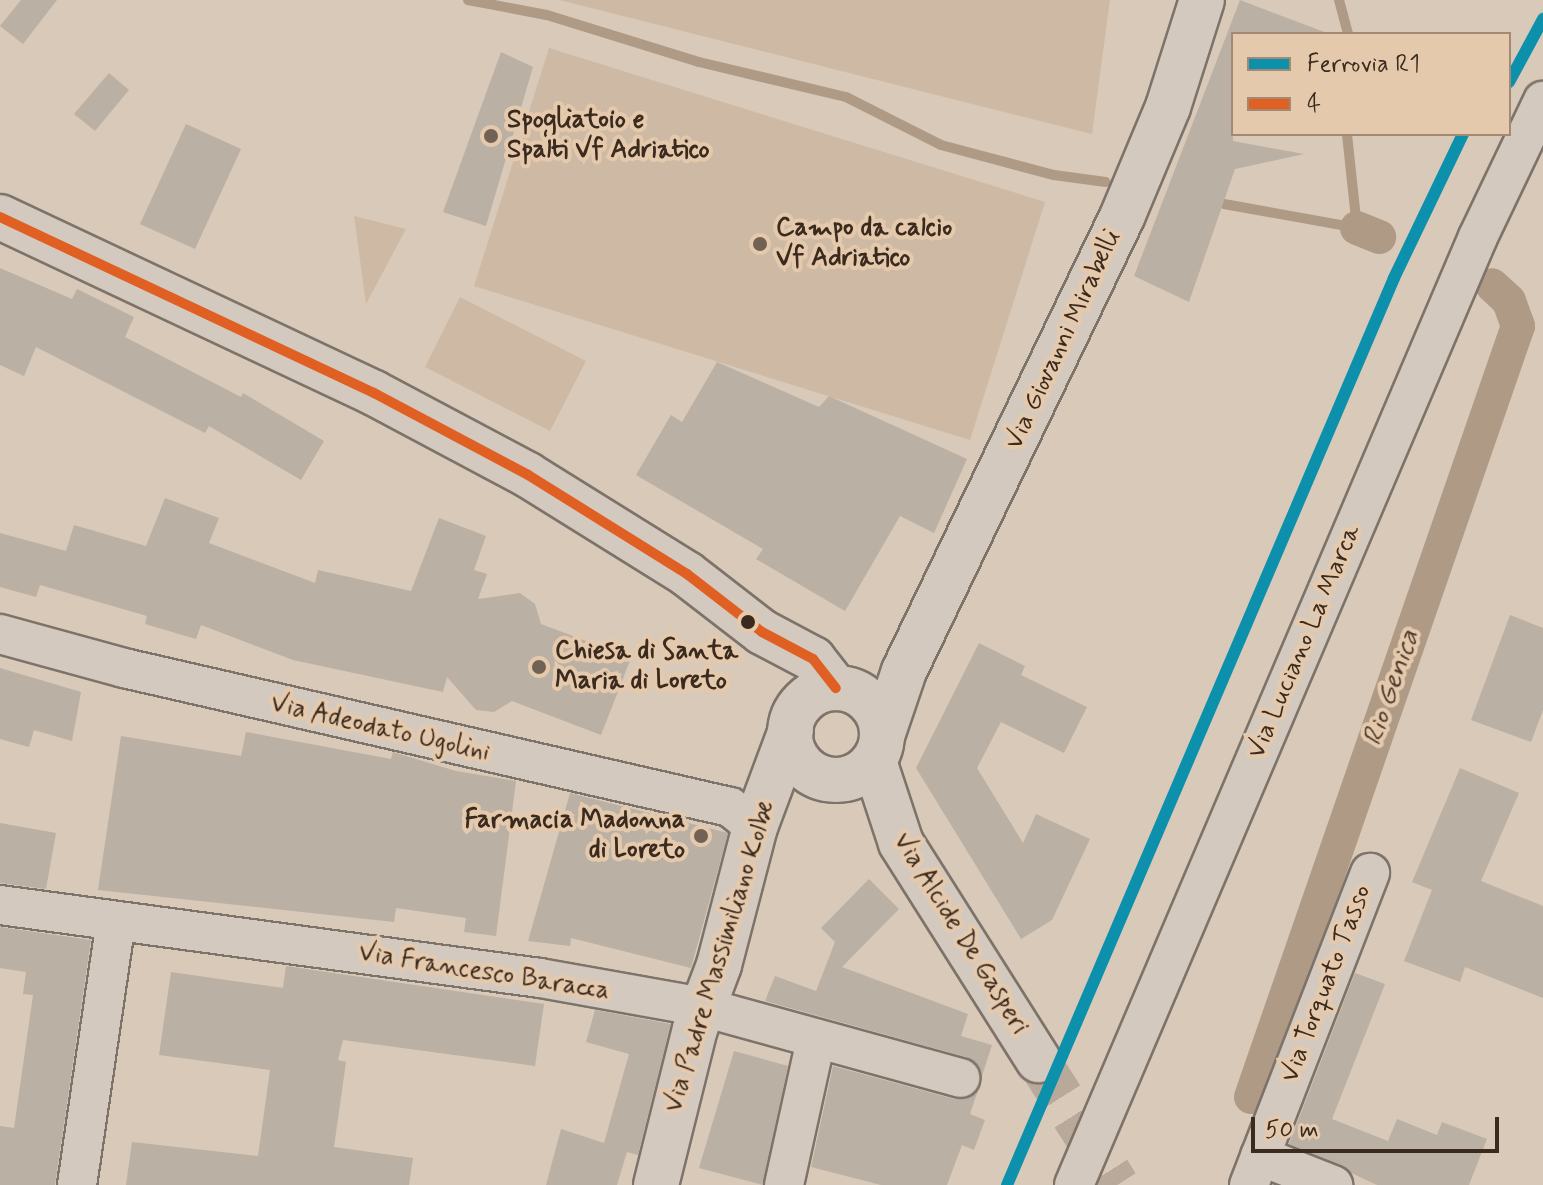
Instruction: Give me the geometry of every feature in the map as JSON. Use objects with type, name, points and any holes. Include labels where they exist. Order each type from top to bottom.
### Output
[{"type":"street","name":"Via Giovanni Mirabelli","points":[[878,748],[904,671],[1122,217],[1168,107],[1202,0]]},
{"type":"street","name":"Via Luciano La Marca","points":[[1074,1185],[1478,237],[1543,101]]},
{"type":"street","points":[[0,217],[374,393],[528,475],[687,574],[762,632],[813,659],[840,688],[872,705],[878,748],[849,778],[820,777],[798,758],[792,723],[762,632]]},
{"type":"street","name":"Via Adeodato Ugolini","points":[[0,634],[154,676],[730,807],[755,827]]},
{"type":"street","points":[[792,723],[819,691],[904,671]]},
{"type":"street","name":"Via Padre Massimiliano Kolbe","points":[[656,1185],[755,827],[792,723]]},
{"type":"street","name":"Via Alcide De Gasperi","points":[[878,748],[901,843],[1038,1060]]},
{"type":"street","name":"Via Torquato Tasso","points":[[1254,1170],[1370,873]]},
{"type":"street","name":"Via Francesco Baracca","points":[[0,905],[540,978],[703,1007],[960,1078]]},
{"type":"street","points":[[77,1185],[116,921]]},
{"type":"street","points":[[784,1185],[816,1039]]},
{"type":"street","points":[[1254,1170],[1333,1185]]},
{"type":"shaded area","points":[[559,0],[1110,0],[1092,134]]},
{"type":"shaded area","name":"Campo da calcio Vf Adriatico","points":[[549,48],[1045,202],[970,440],[474,286]]},
{"type":"shaded area","points":[[354,216],[406,229],[366,304]]},
{"type":"shaded area","points":[[460,297],[586,361],[550,431],[425,367]]},
{"type":"building","points":[[21,0],[57,0],[23,44],[0,26]]},
{"type":"building","points":[[1240,0],[1324,32],[1231,32],[1233,141],[1304,154],[1235,169],[1189,302],[1134,276]]},
{"type":"building","name":"Spogliatoio e Spalti Vf Adriatico","points":[[501,52],[533,67],[486,226],[443,212]]},
{"type":"building","points":[[109,73],[129,90],[95,131],[74,114]]},
{"type":"building","points":[[186,124],[241,149],[195,249],[140,224]]},
{"type":"building","points":[[0,268],[72,299],[77,289],[134,317],[125,337],[241,397],[243,393],[324,441],[301,480],[209,426],[205,433],[36,347],[24,376],[0,365]]},
{"type":"building","points":[[717,362],[819,407],[829,396],[967,459],[934,533],[900,516],[845,611],[756,559],[763,549],[636,475],[671,415],[682,422]]},
{"type":"building","points":[[165,498],[219,518],[209,543],[315,583],[318,570],[411,591],[439,518],[486,536],[474,570],[487,574],[478,599],[520,593],[535,604],[541,624],[631,658],[601,735],[512,701],[494,712],[476,710],[447,677],[443,692],[293,660],[201,625],[196,639],[145,624],[147,616],[40,585],[36,597],[0,587],[0,533],[66,551],[74,525],[146,546]]},
{"type":"building","points":[[1510,615],[1543,628],[1543,710],[1531,742],[1471,720]]},
{"type":"building","points":[[979,643],[1025,666],[1021,675],[1087,707],[1064,753],[1001,722],[977,768],[1023,843],[1036,814],[1090,839],[1052,920],[1021,939],[916,768]]},
{"type":"building","points":[[0,668],[81,692],[72,741],[34,730],[29,747],[0,739]]},
{"type":"building","points":[[246,732],[391,759],[393,752],[456,771],[516,781],[496,936],[464,932],[466,918],[396,908],[394,922],[98,890],[121,736],[241,756]]},
{"type":"building","points":[[1460,768],[1519,793],[1481,881],[1543,906],[1543,998],[1465,967],[1460,982],[1404,961],[1432,890],[1412,882]]},
{"type":"building","points":[[570,793],[728,833],[691,968],[571,938],[570,946],[528,941]]},
{"type":"building","points":[[0,823],[56,833],[46,889],[0,883]]},
{"type":"building","points":[[869,879],[899,909],[842,967],[968,1014],[961,1036],[992,1045],[981,1079],[976,1063],[966,1057],[765,1001],[775,976],[816,991],[835,942],[821,928]]},
{"type":"building","points":[[0,927],[91,940],[55,1185],[0,1185],[0,1126],[14,1128],[33,995],[23,994],[26,972],[0,968]]},
{"type":"building","points":[[286,966],[544,1004],[535,1066],[343,1040],[338,1060],[346,1062],[334,1147],[413,1158],[409,1185],[126,1185],[132,1142],[258,1156],[270,1070],[159,1055],[171,972],[283,988]]},
{"type":"building","points":[[1355,973],[1385,984],[1332,1119],[1388,1141],[1397,1119],[1437,1135],[1442,1122],[1487,1139],[1469,1185],[1377,1185],[1289,1144]]},
{"type":"building","points":[[595,1010],[671,1024],[638,1155],[627,1152],[617,1185],[546,1185],[561,1129],[604,1143],[629,1054],[586,1042]]},
{"type":"building","points":[[734,1051],[788,1066],[763,1185],[699,1168]]},
{"type":"building","points":[[833,1066],[954,1099],[966,1099],[978,1090],[970,1114],[985,1120],[974,1150],[962,1145],[947,1185],[881,1185],[811,1167]]},
{"type":"waterway","points":[[468,0],[547,15],[699,62],[846,97],[941,145],[1054,175],[1106,182]]},
{"type":"waterway","name":"Rio Genica","points":[[1339,0],[1347,32]]},
{"type":"waterway","points":[[1224,204],[1357,228],[1347,136]]},
{"type":"waterway","name":"Rio Genica","points":[[1357,228],[1379,237]]},
{"type":"waterway","name":"Rio Genica","points":[[1251,1097],[1518,326],[1509,301],[1492,285]]},
{"type":"tunnel","points":[[1038,1060],[1117,1185]]},
{"type":"rail line","name":"R1","points":[[1511,78],[1543,19]]},
{"type":"rail line","name":"R1","points":[[1007,1185],[1394,278],[1462,136]]},
{"type":"transit line","name":"4","points":[[0,217],[374,393],[528,475],[687,574],[762,632],[813,659],[836,688]]},
{"type":"place","name":"Spogliatoio e Spalti Vf Adriatico","points":[[491,136]]},
{"type":"place","name":"Campo da calcio Vf Adriatico","points":[[760,244]]},
{"type":"place","name":"Chiesa di Santa Maria di Loreto","points":[[539,667]]},
{"type":"place","name":"Farmacia Madonna di Loreto","points":[[701,836]]}]
